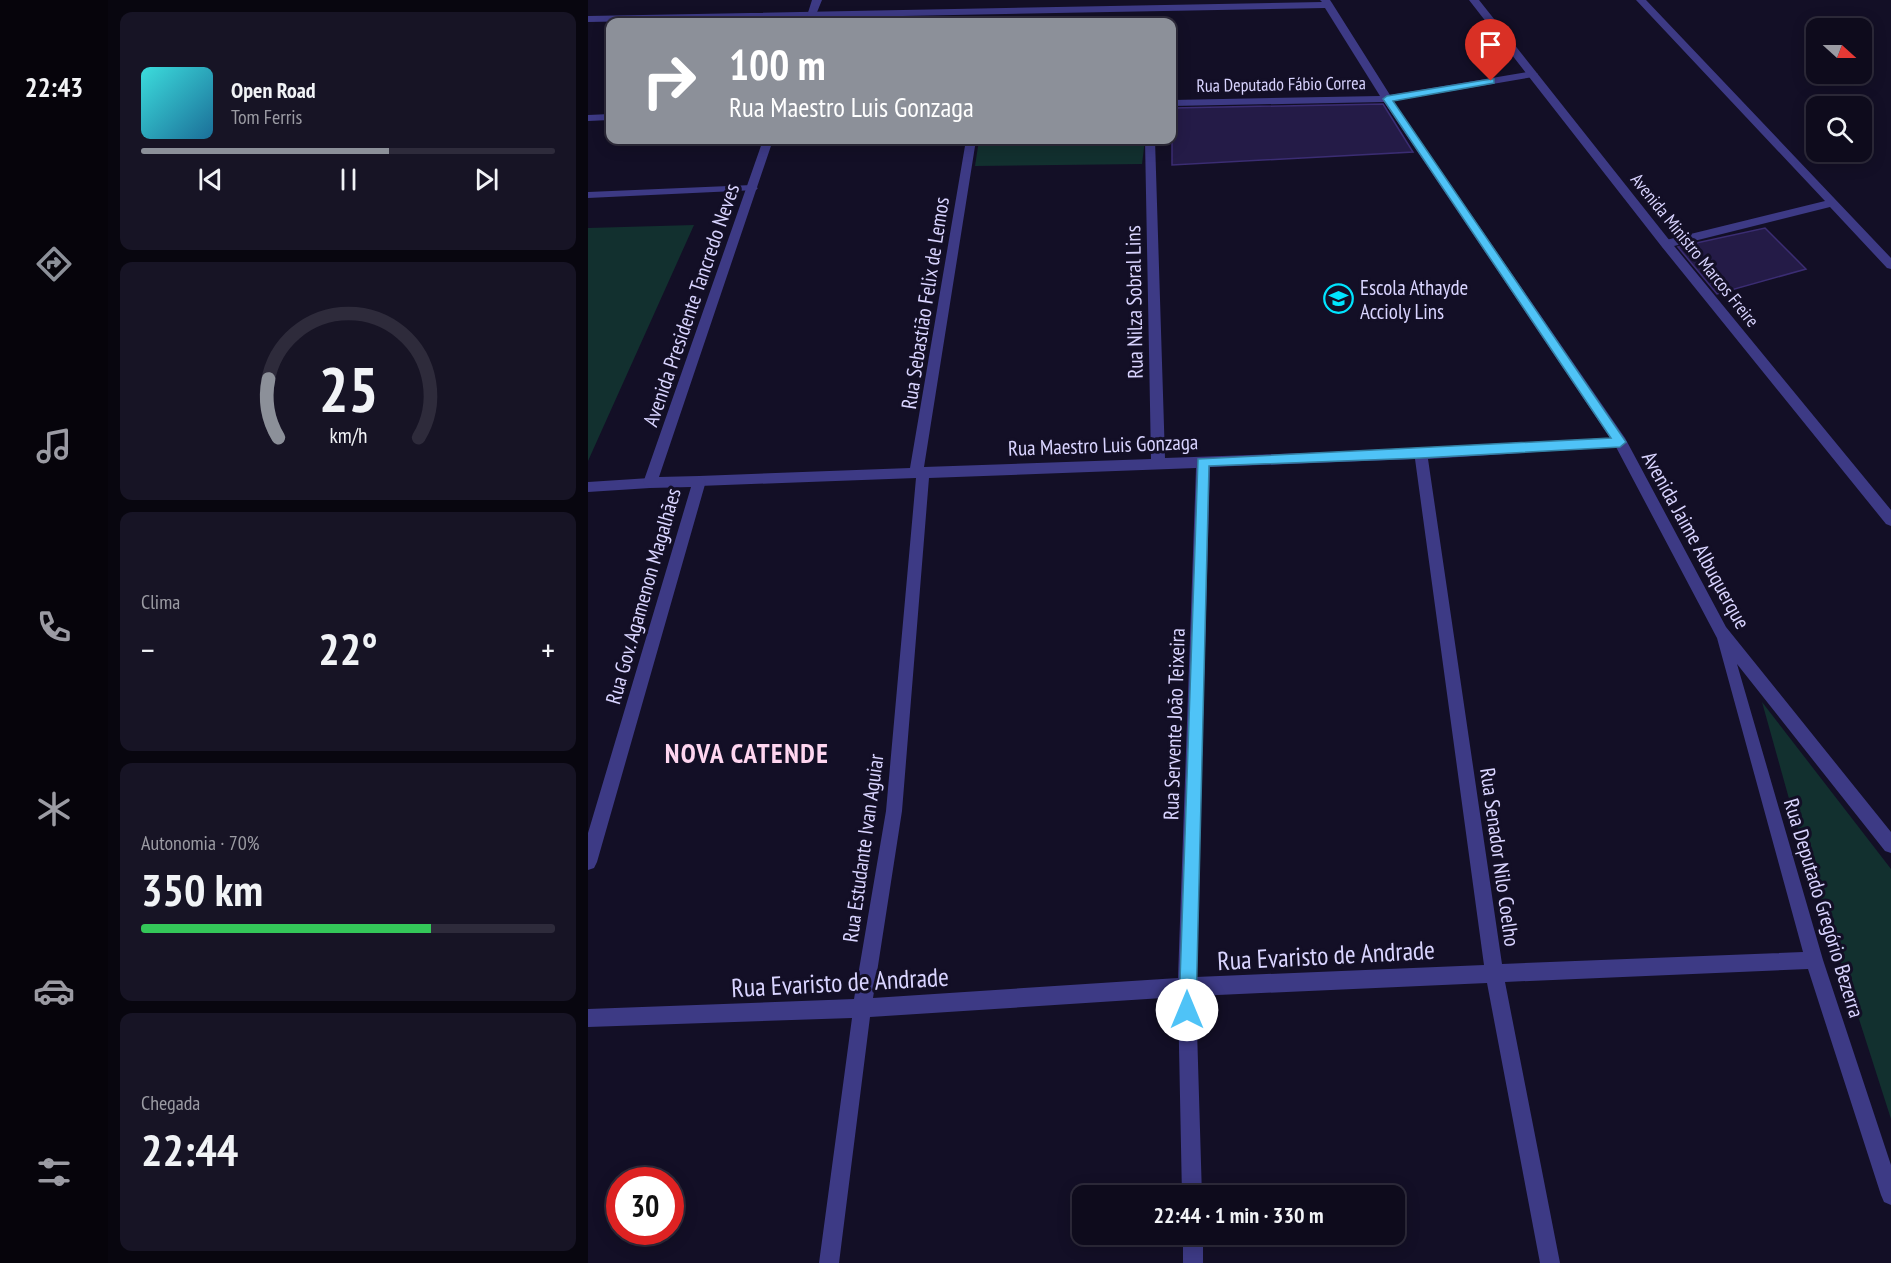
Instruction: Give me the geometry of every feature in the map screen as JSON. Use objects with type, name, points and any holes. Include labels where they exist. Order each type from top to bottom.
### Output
[{"type":"street","points":[[817,0],[811,18],[1327,3]]},
{"type":"street","name":"Avenida Ministro Marcos Freire","points":[[1474,0],[1666,244],[1891,520]]},
{"type":"street","points":[[1641,0],[1891,265]]},
{"type":"street","name":"Avenida Jaime Albuquerque","points":[[1327,3],[1387,99],[1620,442],[1721,632],[1891,845]]},
{"type":"street","points":[[588,19],[606,19]]},
{"type":"street","name":"Rua Deputado Fábio Correa","points":[[1176,102],[1387,99],[1533,74]]},
{"type":"street","points":[[588,118],[606,117]]},
{"type":"street","name":"Avenida Presidente Tancredo Neves","points":[[650,483],[767,144]]},
{"type":"street","name":"Rua Sebastião Felix de Lemos","points":[[920,473],[970,144]]},
{"type":"street","name":"Rua Nilza Sobral Lins","points":[[1150,144],[1158,464]]},
{"type":"street","points":[[588,195],[752,188]]},
{"type":"street","points":[[1666,244],[1832,203]]},
{"type":"street","name":"Rua Maestro Luis Gonzaga","points":[[588,487],[1421,454],[1620,442]]},
{"type":"street","name":"Rua Senador Nilo Coelho","points":[[1421,454],[1494,973],[1550,1263]]},
{"type":"street","name":"Rua Servente João Teixeira","points":[[1192,1185],[1187,987],[1203,462]]},
{"type":"street","name":"Rua Estudante Ivan Aguiar","points":[[829,1263],[862,1008],[894,810],[920,473]]},
{"type":"street","name":"Rua Gov. Agamenon Magalhães","points":[[588,862],[699,481]]},
{"type":"street","name":"Rua Deputado Gregório Bezerra","points":[[1721,632],[1814,960],[1891,1195]]},
{"type":"street","name":"Rua Evaristo de Andrade","points":[[588,1018],[862,1008],[1187,987],[1814,960]]},
{"type":"street","points":[[1193,1245],[1193,1263]]},
{"type":"green space","points":[[978,144],[1144,144],[1142,164],[975,166]]},
{"type":"green space","points":[[694,225],[588,461],[588,228]]},
{"type":"green space","points":[[1762,702],[1891,869],[1891,1119],[1793,813]]},
{"type":"building","points":[[1383,104],[1413,152],[1172,165],[1172,144],[1176,144],[1176,108]]},
{"type":"building","points":[[1765,228],[1806,269],[1717,294],[1678,247]]},
{"type":"place","name":"Escola Athayde Accioly Lins","points":[[1339,299]]},
{"type":"district","name":"NOVA CATENDE","points":[[747,753]]},
{"type":"route","points":[[1187,1010],[1203,462],[1421,454],[1620,442],[1387,99],[1491,81]]}]
